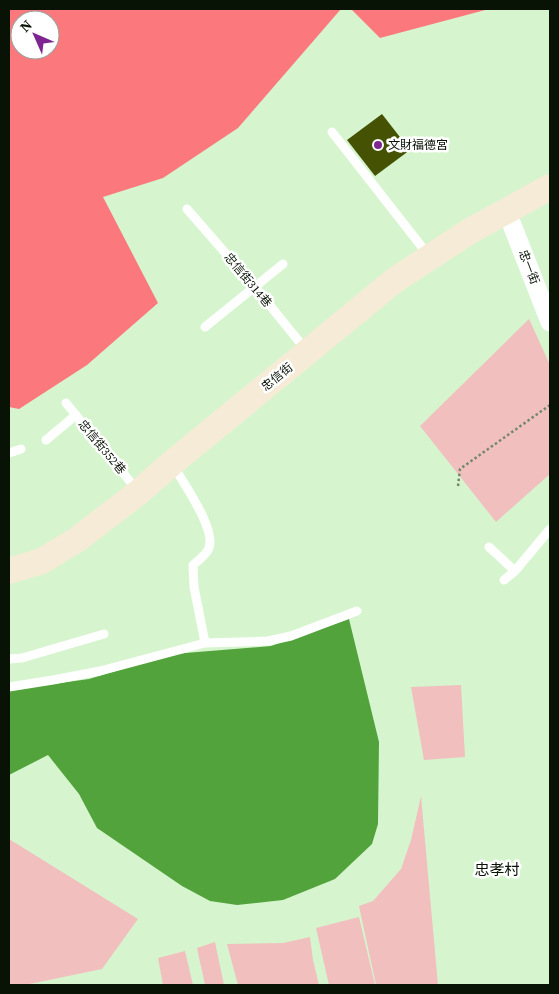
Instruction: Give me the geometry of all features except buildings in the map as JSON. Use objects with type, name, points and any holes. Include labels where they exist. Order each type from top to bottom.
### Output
[{"type":"street","name":"忠信街","points":[[9,571],[42,561],[78,539],[139,492],[395,280],[470,231],[550,187]]},
{"type":"street","name":"忠一街","points":[[507,212],[550,322]]},
{"type":"lane","points":[[332,132],[430,258]]},
{"type":"lane","name":"忠信街314巷","points":[[188,209],[308,352]]},
{"type":"lane","points":[[205,327],[283,264]]},
{"type":"lane","name":"忠信街352巷","points":[[66,403],[139,492]]},
{"type":"lane","points":[[46,440],[76,415]]},
{"type":"lane","points":[[9,453],[21,449]]},
{"type":"lane","points":[[172,463],[207,524],[210,538],[209,548],[193,565],[194,588],[205,644]]},
{"type":"lane","points":[[504,580],[515,571],[550,529]]},
{"type":"lane","points":[[489,546],[515,571]]},
{"type":"lane","points":[[9,686],[100,671],[205,644],[268,641],[291,636],[357,611]]},
{"type":"lane","points":[[9,659],[22,658],[104,634]]},
{"type":"path","points":[[458,486],[460,469],[550,405]]},
{"type":"shaded area","points":[[9,9],[341,9],[238,128],[163,178],[103,197],[158,303],[87,365],[19,409],[9,407]]},
{"type":"shaded area","points":[[351,9],[489,9],[380,38]]},
{"type":"shaded area","points":[[529,319],[550,365],[550,474],[496,522],[420,426]]},
{"type":"shaded area","points":[[349,619],[379,742],[378,824],[372,844],[335,879],[283,900],[237,905],[210,901],[182,886],[97,828],[79,794],[48,755],[9,775],[9,690],[89,679],[173,654],[271,646]]},
{"type":"shaded area","points":[[461,685],[465,757],[424,760],[411,687]]},
{"type":"shaded area","points":[[421,796],[438,985],[376,985],[359,906],[373,901],[401,869],[411,840]]},
{"type":"shaded area","points":[[9,839],[138,919],[102,969],[25,985],[9,985]]},
{"type":"shaded area","points":[[359,917],[375,985],[329,985],[316,928]]},
{"type":"shaded area","points":[[310,937],[319,985],[238,985],[227,944],[283,943]]},
{"type":"shaded area","points":[[215,942],[224,985],[205,985],[197,948]]},
{"type":"shaded area","points":[[185,951],[193,985],[163,985],[158,958]]},
{"type":"place","name":"文財福德宮","points":[[378,145]]},
{"type":"district","name":"忠孝村","points":[[497,870]]}]
